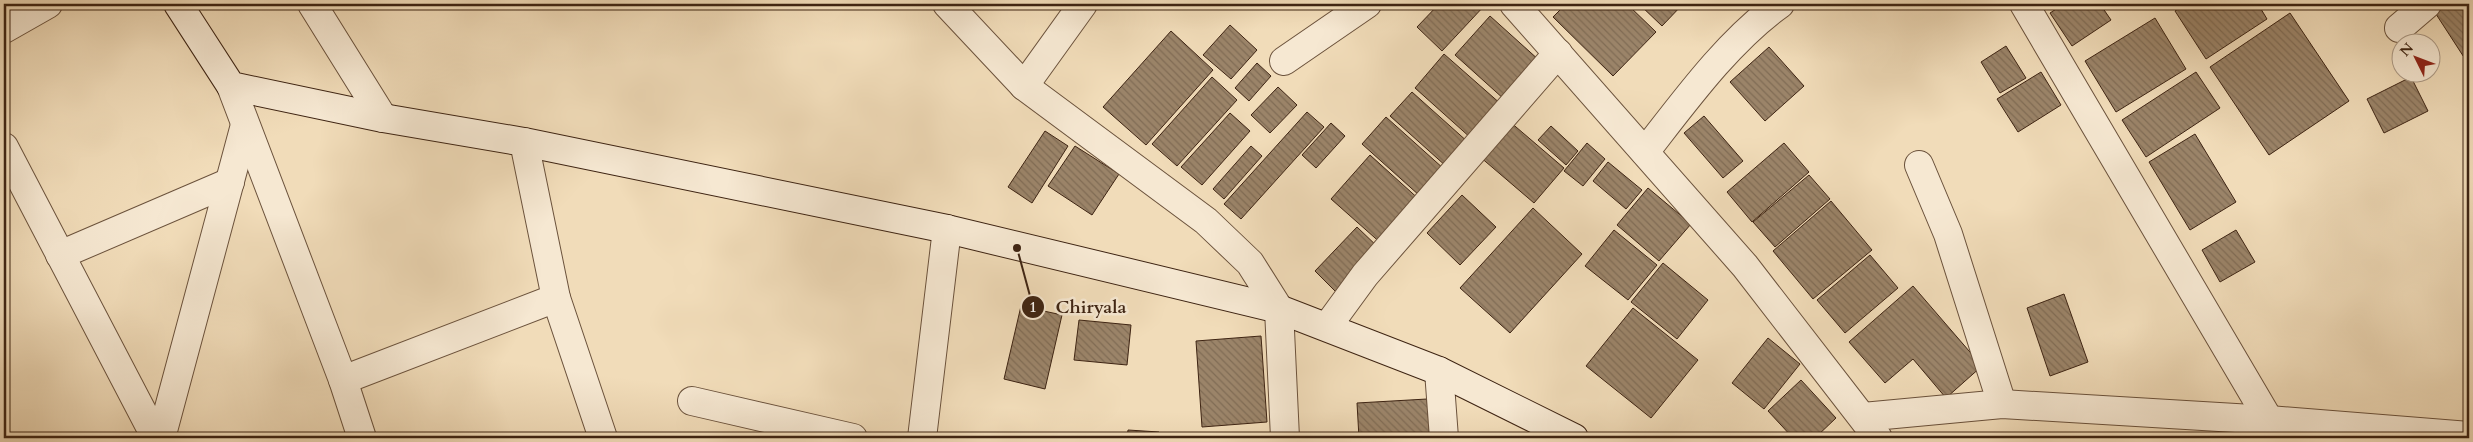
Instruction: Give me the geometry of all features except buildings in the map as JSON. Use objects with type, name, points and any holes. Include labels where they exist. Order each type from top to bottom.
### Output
[{"type":"street","points":[[4,29],[48,4]]},
{"type":"street","points":[[178,4],[231,86],[343,380],[362,438]]},
{"type":"street","points":[[312,4],[383,118]]},
{"type":"street","points":[[947,4],[1024,86],[1206,221],[1250,263],[1278,309],[1285,438]]},
{"type":"street","points":[[1024,86],[1083,4]]},
{"type":"street","points":[[1284,61],[1367,4]]},
{"type":"street","points":[[1514,4],[1745,266],[1870,428],[2002,404],[2273,429],[2469,436]]},
{"type":"street","points":[[2399,28],[2427,4]]},
{"type":"street","points":[[2029,5],[2273,429]]},
{"type":"street","points":[[1645,152],[1688,97],[1765,8]]},
{"type":"street","points":[[1327,327],[1365,275],[1558,53]]},
{"type":"street","points":[[231,86],[383,118],[524,142],[947,229],[1278,309],[1439,371],[1574,438]]},
{"type":"street","points":[[162,438],[245,125]]},
{"type":"street","points":[[524,142],[556,298],[603,438]]},
{"type":"street","points":[[4,147],[156,438]]},
{"type":"street","points":[[1919,165],[1948,234],[2002,404]]},
{"type":"street","points":[[60,255],[230,182]]},
{"type":"street","points":[[922,438],[947,229]]},
{"type":"street","points":[[343,380],[556,298]]},
{"type":"street","points":[[1439,371],[1444,438]]},
{"type":"street","points":[[692,401],[854,438]]},
{"type":"place","name":"Chiryala","points":[[1017,248]]}]
